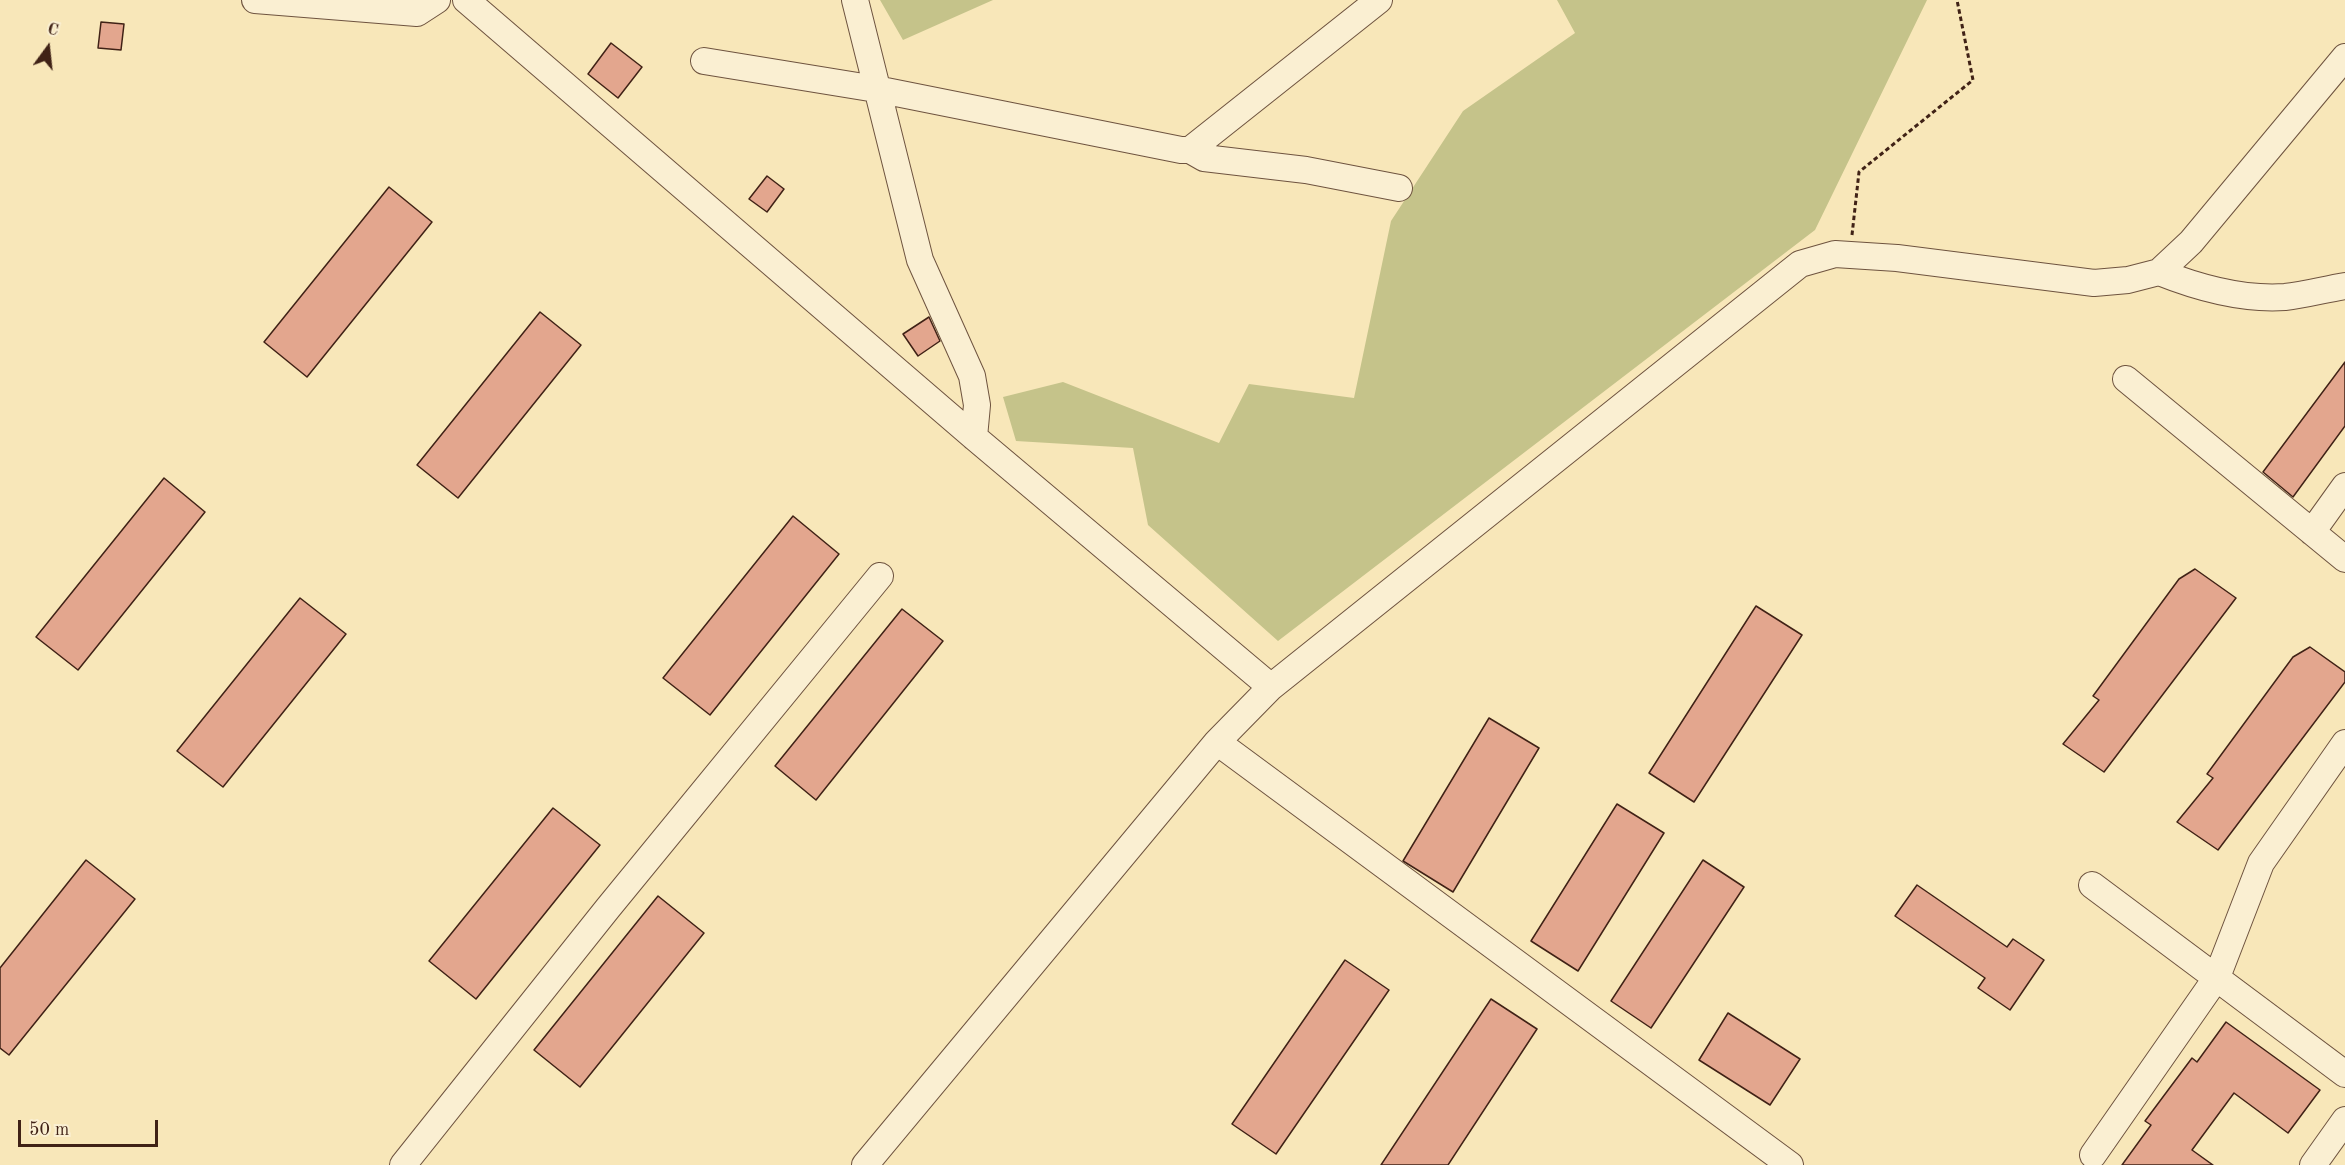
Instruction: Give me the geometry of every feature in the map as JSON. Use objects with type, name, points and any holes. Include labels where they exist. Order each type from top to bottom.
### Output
[{"type":"street","points":[[255,0],[417,13],[437,0]]},
{"type":"street","points":[[466,0],[974,437],[1271,687]]},
{"type":"street","points":[[855,0],[920,260],[972,376],[977,405],[974,437]]},
{"type":"street","points":[[1190,150],[1379,0]]},
{"type":"street","points":[[865,1165],[1217,742],[1271,687],[1800,264],[1835,254],[1897,258],[2094,283],[2128,280],[2159,272],[2191,242],[2345,57]]},
{"type":"street","points":[[704,61],[876,89],[1190,150],[1204,158],[1306,170],[1399,188]]},
{"type":"street","points":[[2159,272],[2184,282],[2236,295],[2285,297],[2345,286]]},
{"type":"street","points":[[2126,379],[2345,559]]},
{"type":"street","points":[[2312,532],[2345,486]]},
{"type":"street","points":[[403,1165],[608,908],[880,576]]},
{"type":"street","points":[[1217,742],[1790,1165]]},
{"type":"street","points":[[2093,1155],[2217,977],[2261,863],[2336,774],[2345,743]]},
{"type":"street","points":[[2092,885],[2345,1074]]},
{"type":"street","points":[[2313,1165],[2345,1120]]},
{"type":"path","points":[[1850,255],[1859,172],[1973,80],[1957,0]]},
{"type":"shaded area","points":[[880,0],[993,0],[903,40]]},
{"type":"shaded area","points":[[1557,0],[1927,0],[1815,230],[1278,641],[1148,525],[1133,448],[1016,441],[1003,397],[1063,382],[1219,443],[1249,384],[1354,398],[1391,221],[1463,111],[1575,33]]},
{"type":"building","points":[[101,22],[124,24],[121,50],[98,48]]},
{"type":"building","points":[[611,43],[642,67],[618,98],[588,74]]},
{"type":"building","points":[[767,176],[784,189],[767,212],[749,199]]},
{"type":"building","points":[[389,187],[432,222],[307,377],[264,342]]},
{"type":"building","points":[[540,312],[581,345],[458,498],[417,465]]},
{"type":"building","points":[[929,317],[940,341],[918,356],[903,334]]},
{"type":"building","points":[[2345,362],[2345,426],[2293,497],[2263,472]]},
{"type":"building","points":[[164,478],[205,512],[78,670],[36,637]]},
{"type":"building","points":[[793,516],[839,554],[710,715],[663,678]]},
{"type":"building","points":[[2195,569],[2236,598],[2104,772],[2063,744],[2099,700],[2093,696],[2179,579]]},
{"type":"building","points":[[300,598],[346,634],[223,787],[177,751]]},
{"type":"building","points":[[1756,606],[1802,635],[1694,802],[1649,773]]},
{"type":"building","points":[[902,609],[943,641],[816,800],[775,766]]},
{"type":"building","points":[[2310,647],[2345,672],[2345,682],[2218,850],[2177,822],[2213,778],[2207,774],[2293,657]]},
{"type":"building","points":[[1489,718],[1539,748],[1453,892],[1403,861]]},
{"type":"building","points":[[1617,804],[1664,833],[1578,971],[1531,941]]},
{"type":"building","points":[[553,808],[600,845],[476,999],[429,961]]},
{"type":"building","points":[[86,860],[135,899],[9,1055],[0,1048],[0,968]]},
{"type":"building","points":[[1703,860],[1744,887],[1651,1028],[1611,1001]]},
{"type":"building","points":[[1917,885],[2007,947],[2013,939],[2044,960],[2010,1010],[1978,988],[1985,978],[1895,916]]},
{"type":"building","points":[[658,896],[704,933],[580,1087],[534,1050]]},
{"type":"building","points":[[1345,960],[1389,990],[1276,1154],[1232,1124]]},
{"type":"building","points":[[1491,999],[1537,1029],[1448,1165],[1381,1165]]},
{"type":"building","points":[[1728,1013],[1800,1059],[1770,1105],[1699,1060]]},
{"type":"building","points":[[2226,1022],[2320,1090],[2288,1133],[2234,1093],[2192,1150],[2213,1165],[2122,1165],[2151,1125],[2145,1121],[2192,1058],[2197,1062]]}]
